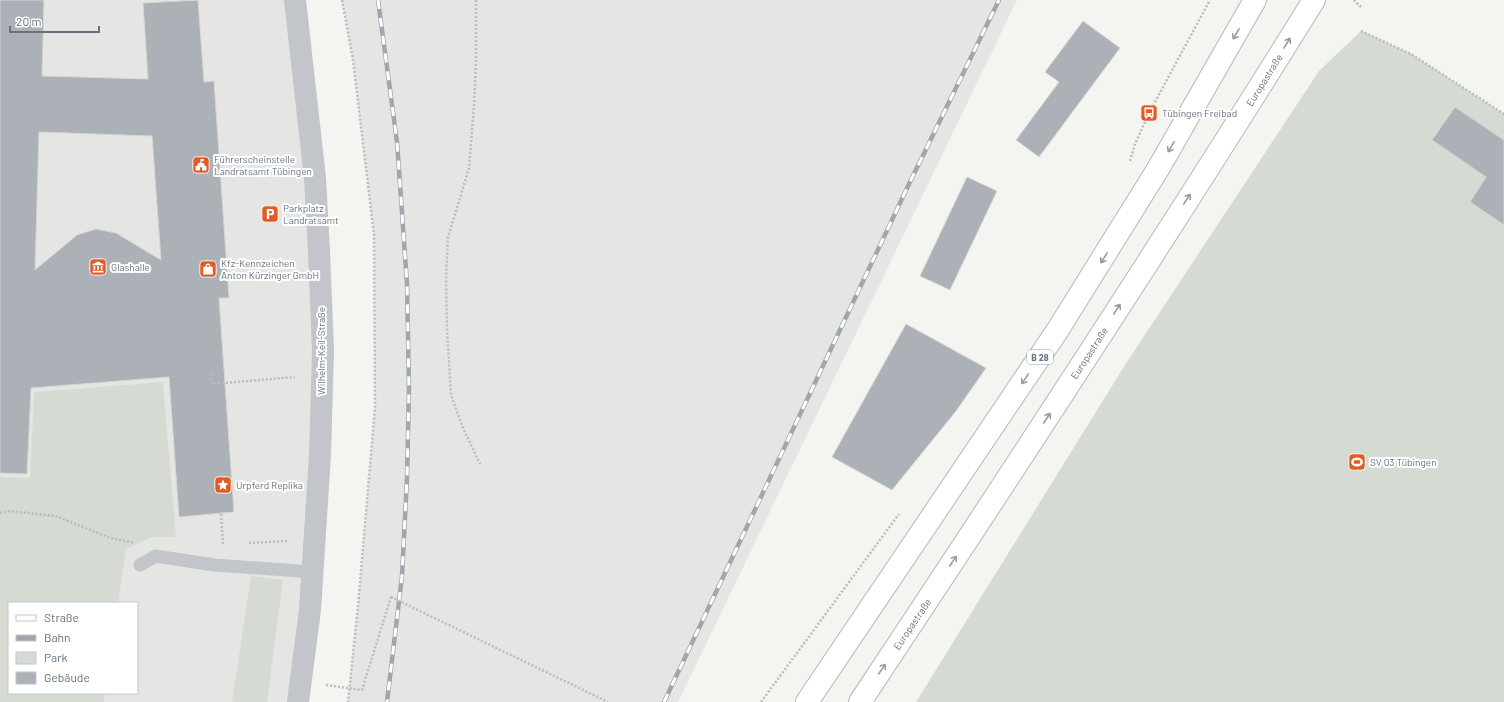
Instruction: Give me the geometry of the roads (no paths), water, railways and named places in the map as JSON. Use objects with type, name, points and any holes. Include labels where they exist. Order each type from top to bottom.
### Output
[{"type":"main road","name":"B 28","points":[[807,702],[1057,331],[1158,169],[1255,0]]},
{"type":"main road","name":"Europastraße","points":[[860,702],[1030,445],[1259,89],[1314,0]]},
{"type":"street","name":"Wilhelm-Keil-Straße","points":[[295,0],[315,178],[320,251],[323,351],[320,455],[313,572],[310,610],[298,702]]},
{"type":"lane","points":[[140,564],[156,556],[221,566],[313,572]]},
{"type":"railway","points":[[378,0],[397,142],[407,284],[409,388],[407,478],[402,576],[387,702]]},
{"type":"railway","points":[[664,702],[909,184],[999,0]]},
{"type":"place","name":"Tübingen Freibad","points":[[1149,113]]},
{"type":"place","name":"Führerscheinstelle Landratsamt Tübingen","points":[[201,165]]},
{"type":"place","name":"Parkplatz Landratsamt","points":[[270,214]]},
{"type":"place","name":"Glashalle","points":[[98,267]]},
{"type":"place","name":"Kfz-Kennzeichen Anton Kürzinger GmbH","points":[[208,269]]},
{"type":"place","name":"SV 03 Tübingen","points":[[1357,462]]},
{"type":"place","name":"Urpferd Replika","points":[[223,485]]}]
